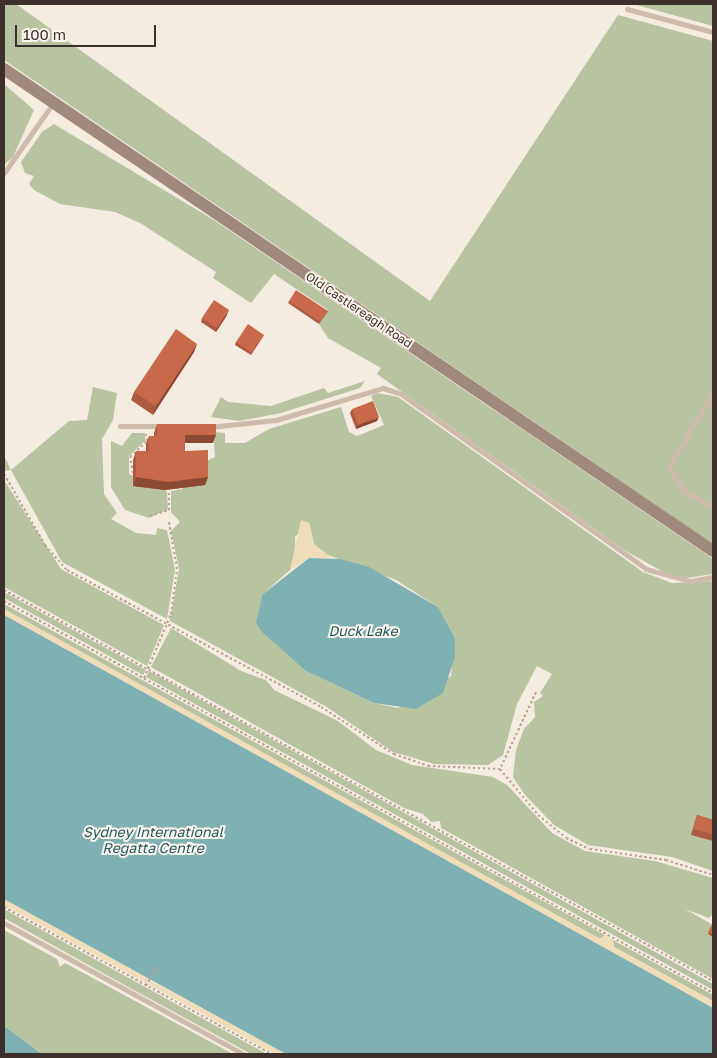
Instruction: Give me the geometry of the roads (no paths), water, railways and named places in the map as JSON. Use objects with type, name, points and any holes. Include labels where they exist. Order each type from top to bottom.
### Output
[{"type":"street","name":"Old Castlereagh Road","points":[[4,69],[713,550]]},
{"type":"lane","points":[[627,9],[713,32]]},
{"type":"lane","points":[[4,173],[53,102]]},
{"type":"lane","points":[[205,427],[267,422],[383,388],[401,394],[646,569],[690,582],[713,577]]},
{"type":"lane","points":[[713,392],[669,467],[683,490],[713,508]]},
{"type":"lane","points":[[120,426],[176,427]]},
{"type":"lane","points":[[4,923],[243,1054]]},
{"type":"water","name":"Duck Lake","points":[[309,558],[340,559],[369,567],[438,607],[455,638],[455,657],[443,693],[416,709],[374,703],[306,671],[261,631],[256,622],[263,594]]},
{"type":"water","name":"Sydney International Regatta Centre","points":[[4,615],[713,1008],[713,1054],[286,1054],[4,899]]},
{"type":"water","points":[[4,1026],[41,1053],[43,1054],[4,1054]]}]
